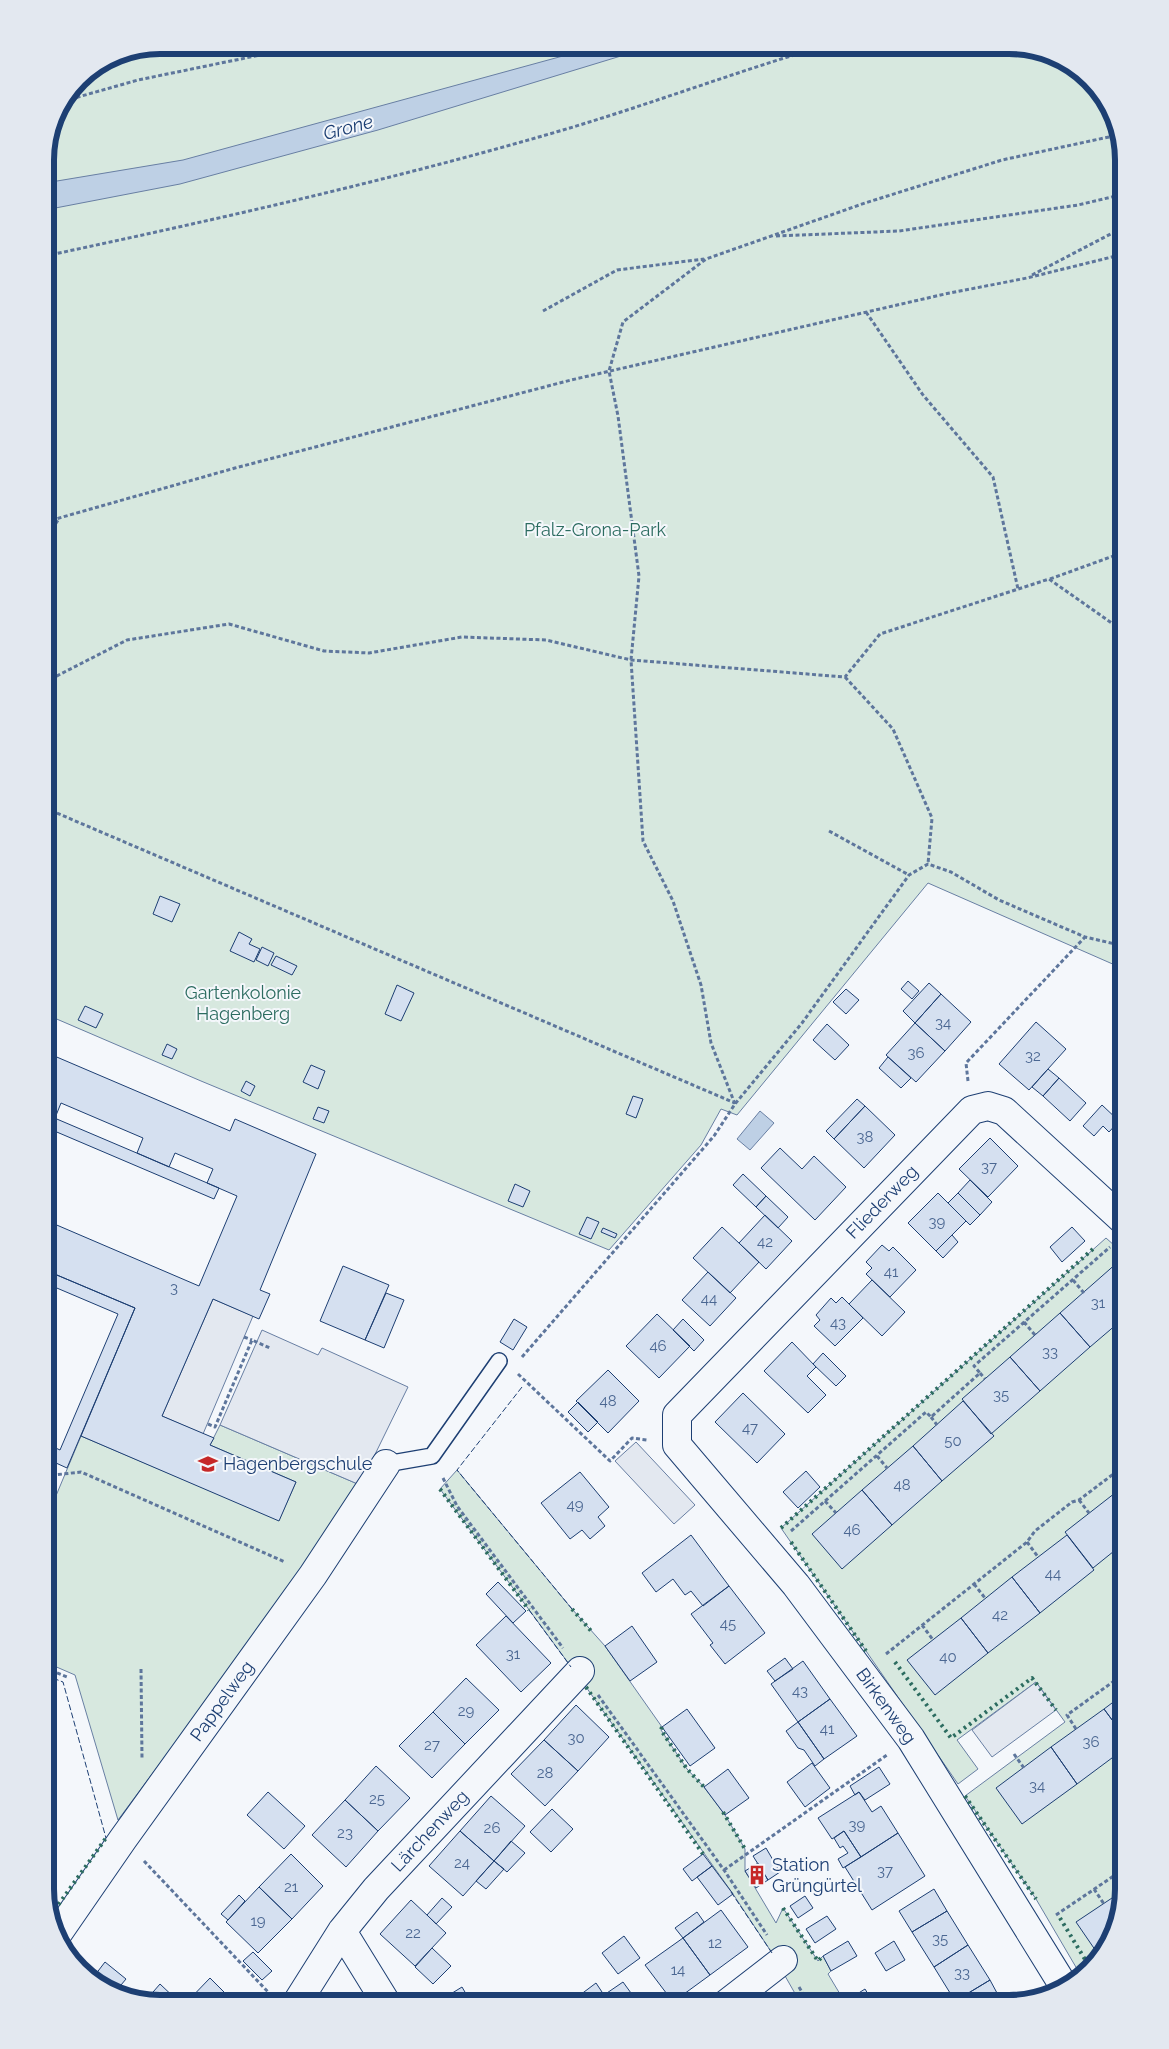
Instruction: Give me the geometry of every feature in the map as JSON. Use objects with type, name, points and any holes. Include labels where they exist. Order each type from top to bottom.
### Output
[{"type":"street","points":[[972,1110],[988,1106],[1004,1111],[1115,1226]]},
{"type":"street","name":"Fliederweg","points":[[677,1445],[677,1416],[972,1110]]},
{"type":"street","name":"Birkenweg","points":[[677,1445],[796,1585],[911,1739],[1061,1982]]},
{"type":"street","name":"Pappelweg","points":[[61,1928],[123,1839],[313,1575],[386,1464]]},
{"type":"street","name":"Lärchenweg","points":[[288,1995],[376,1889],[580,1671]]},
{"type":"street","points":[[342,1931],[381,1995]]},
{"type":"street","points":[[738,1995],[783,1960]]},
{"type":"lane","points":[[386,1464],[432,1456],[506,1364]]},
{"type":"path","points":[[74,98],[138,80],[265,54]]},
{"type":"path","points":[[54,254],[245,213],[425,167],[564,129],[798,54]]},
{"type":"path","points":[[543,311],[617,270],[706,259],[865,203],[1002,160],[1112,136]]},
{"type":"path","points":[[771,236],[899,231],[1078,205],[1115,196]]},
{"type":"path","points":[[1027,278],[1115,232]]},
{"type":"path","points":[[54,519],[263,461],[609,371],[866,312],[1027,278],[1115,256]]},
{"type":"path","points":[[706,259],[623,322],[609,371],[618,416],[640,576],[631,660],[643,841],[673,901],[701,985],[711,1043],[735,1104]]},
{"type":"path","points":[[866,312],[923,395],[993,477],[1018,589]]},
{"type":"path","points":[[54,526],[60,517]]},
{"type":"path","points":[[845,677],[880,634],[1115,555]]},
{"type":"path","points":[[1049,579],[1115,624]]},
{"type":"path","points":[[54,677],[127,640],[229,624],[324,651],[369,653],[462,637],[546,640],[631,660],[845,677],[893,729],[901,747],[932,818],[928,864]]},
{"type":"path","points":[[54,812],[735,1104]]},
{"type":"path","points":[[829,830],[908,875]]},
{"type":"path","points":[[677,1445],[632,1438],[610,1461],[506,1364],[714,1136],[735,1104],[802,1022],[908,875],[928,864],[951,872],[999,900],[1085,937],[1115,944]]},
{"type":"path","points":[[972,1110],[966,1063],[1085,937]]},
{"type":"path","points":[[985,1378],[974,1366],[1073,1280],[1115,1236]]},
{"type":"path","points":[[1073,1280],[1084,1292]]},
{"type":"path","points":[[1024,1322],[1035,1335]]},
{"type":"path","points":[[244,1336],[270,1348]]},
{"type":"path","points":[[208,1424],[215,1427],[252,1340]]},
{"type":"path","points":[[931,1418],[980,1373]]},
{"type":"path","points":[[768,1551],[926,1412],[937,1424]]},
{"type":"path","points":[[432,1456],[456,1506],[580,1671],[724,1870],[804,1995]]},
{"type":"path","points":[[877,1456],[887,1468]]},
{"type":"path","points":[[54,1474],[81,1472],[313,1575]]},
{"type":"path","points":[[862,1673],[1027,1542],[1042,1525],[1115,1473]]},
{"type":"path","points":[[1079,1500],[1089,1513]]},
{"type":"path","points":[[825,1501],[836,1513]]},
{"type":"path","points":[[1027,1542],[1038,1557]]},
{"type":"path","points":[[974,1584],[986,1598]]},
{"type":"path","points":[[922,1625],[933,1640]]},
{"type":"path","points":[[141,1669],[142,1763]]},
{"type":"path","points":[[54,1672],[67,1677]]},
{"type":"path","points":[[1076,1729],[1067,1715],[1115,1680]]},
{"type":"path","points":[[724,1870],[911,1739]]},
{"type":"path","points":[[1014,1754],[1024,1768]]},
{"type":"path","points":[[123,1839],[279,1995]]},
{"type":"path","points":[[1030,1932],[1115,1875]]},
{"type":"path","points":[[1094,1889],[1104,1904]]},
{"type":"green space","name":"Pfalz-Grona-Park","points":[[160,54],[1016,54],[1043,59],[1079,80],[1089,90],[1104,113],[1110,126],[1115,153],[1115,965],[928,883],[737,1115],[721,1109],[701,1145],[609,1250],[201,1081],[54,1018],[54,153],[59,126],[68,107],[80,90],[95,76],[119,62],[139,56]]},
{"type":"green space","points":[[1106,1238],[1115,1246],[1115,1889],[1112,1917],[1107,1930],[1093,1954],[1078,1970],[1036,1899],[965,1796],[1065,1722],[1036,1682],[957,1740],[978,1769],[958,1784],[781,1528]]},
{"type":"green space","points":[[220,1425],[360,1485],[341,1519],[118,1820],[75,1675],[54,1666],[54,1500],[81,1436],[279,1520],[296,1482],[210,1445]]},
{"type":"green space","points":[[457,1470],[605,1646],[662,1727],[661,1730],[687,1769],[704,1787],[725,1815],[745,1849],[745,1871],[776,1923],[783,1908],[818,1961],[823,1956],[831,1971],[828,1974],[841,1995],[796,1995],[772,1953],[733,1894],[586,1687],[440,1489]]},
{"type":"shaded area","points":[[213,1299],[253,1316],[203,1434],[162,1416]]},
{"type":"shaded area","points":[[262,1330],[318,1355],[322,1348],[408,1387],[360,1485],[220,1425]]},
{"type":"shaded area","points":[[636,1442],[695,1505],[674,1524],[615,1461]]},
{"type":"shaded area","points":[[1036,1682],[1056,1710],[992,1757],[972,1730]]},
{"type":"water","name":"Grone","points":[[570,54],[627,54],[378,130],[180,184],[54,208],[54,182],[183,160]]},
{"type":"water","points":[[760,1111],[774,1123],[750,1150],[737,1139]]},
{"type":"building","points":[[160,896],[180,904],[172,922],[153,914]]},
{"type":"building","points":[[239,932],[252,939],[249,944],[260,949],[254,962],[230,951]]},
{"type":"building","points":[[262,947],[274,953],[268,966],[256,960]]},
{"type":"building","points":[[276,956],[297,966],[292,975],[271,965]]},
{"type":"building","points":[[908,981],[919,991],[912,999],[901,989]]},
{"type":"building","points":[[929,983],[941,994],[915,1023],[903,1011]]},
{"type":"building","points":[[397,985],[414,993],[401,1021],[385,1014]]},
{"type":"building","points":[[846,989],[859,1000],[846,1014],[833,1002]]},
{"type":"building","points":[[941,994],[971,1022],[945,1051],[915,1023]]},
{"type":"building","points":[[85,1006],[103,1014],[96,1028],[78,1020]]},
{"type":"building","points":[[1036,1022],[1066,1049],[1029,1090],[999,1064]]},
{"type":"building","points":[[915,1023],[945,1051],[916,1082],[886,1055]]},
{"type":"building","points":[[827,1024],[849,1045],[835,1060],[813,1040]]},
{"type":"building","points":[[167,1044],[177,1049],[172,1059],[162,1055]]},
{"type":"building","points":[[54,1056],[230,1131],[235,1119],[316,1154],[260,1290],[270,1294],[259,1319],[213,1299],[162,1416],[214,1438],[210,1445],[296,1482],[279,1521],[81,1436],[135,1308],[54,1274],[54,1224],[199,1286],[237,1196],[207,1183],[213,1169],[175,1153],[169,1167],[137,1153],[143,1138],[61,1103],[55,1118]]},
{"type":"building","points":[[888,1057],[911,1078],[901,1088],[879,1068]]},
{"type":"building","points":[[311,1065],[325,1071],[318,1089],[303,1082]]},
{"type":"building","points":[[1048,1069],[1059,1078],[1043,1096],[1032,1087]]},
{"type":"building","points":[[1059,1078],[1086,1103],[1070,1121],[1043,1096]]},
{"type":"building","points":[[246,1081],[255,1086],[250,1096],[241,1091]]},
{"type":"building","points":[[633,1096],[643,1099],[636,1118],[626,1114]]},
{"type":"building","points":[[857,1099],[865,1106],[834,1139],[826,1131]]},
{"type":"building","points":[[1102,1105],[1115,1117],[1115,1125],[1109,1132],[1103,1126],[1094,1136],[1083,1126]]},
{"type":"building","points":[[865,1106],[895,1135],[864,1168],[834,1139]]},
{"type":"building","points":[[318,1107],[329,1111],[324,1123],[313,1119]]},
{"type":"building","points":[[54,1118],[219,1188],[214,1199],[54,1131]]},
{"type":"building","points":[[990,1138],[1018,1166],[988,1197],[959,1169]]},
{"type":"building","points":[[780,1148],[802,1169],[814,1156],[846,1187],[815,1220],[761,1168]]},
{"type":"building","points":[[743,1174],[766,1196],[756,1207],[733,1185]]},
{"type":"building","points":[[970,1180],[992,1202],[980,1215],[958,1193]]},
{"type":"building","points":[[515,1184],[530,1191],[523,1207],[508,1201]]},
{"type":"building","points":[[938,1193],[966,1221],[936,1251],[908,1223]]},
{"type":"building","points":[[958,1193],[980,1215],[970,1225],[948,1203]]},
{"type":"building","points":[[766,1196],[788,1217],[778,1228],[756,1207]]},
{"type":"building","points":[[765,1215],[792,1241],[766,1269],[739,1243]]},
{"type":"building","points":[[587,1217],[599,1222],[591,1239],[579,1234]]},
{"type":"building","points":[[722,1227],[759,1262],[730,1293],[693,1258]]},
{"type":"building","points":[[1072,1227],[1085,1241],[1062,1262],[1050,1247]]},
{"type":"building","points":[[603,1228],[617,1234],[615,1238],[601,1232]]},
{"type":"building","points":[[952,1235],[958,1242],[943,1258],[936,1251]]},
{"type":"building","points":[[882,1245],[889,1251],[893,1247],[916,1270],[890,1297],[866,1274],[872,1268],[866,1262]]},
{"type":"building","points":[[1115,1265],[1115,1326],[1090,1347],[1060,1313]]},
{"type":"building","points":[[343,1266],[389,1285],[365,1340],[320,1321]]},
{"type":"building","points":[[708,1272],[736,1298],[710,1326],[682,1300]]},
{"type":"building","points":[[54,1274],[135,1308],[67,1468],[54,1462],[54,1447],[60,1450],[118,1314],[54,1287]]},
{"type":"building","points":[[872,1280],[905,1312],[882,1336],[849,1304]]},
{"type":"building","points":[[386,1293],[404,1300],[384,1348],[365,1340]]},
{"type":"building","points":[[842,1297],[863,1318],[835,1346],[814,1326],[820,1320],[816,1315],[831,1298],[836,1303]]},
{"type":"building","points":[[1060,1313],[1090,1347],[1040,1391],[1010,1357]]},
{"type":"building","points":[[657,1314],[690,1346],[659,1378],[626,1346]]},
{"type":"building","points":[[514,1319],[527,1327],[513,1350],[500,1342]]},
{"type":"building","points":[[683,1319],[704,1340],[694,1351],[673,1330]]},
{"type":"building","points":[[792,1342],[816,1367],[807,1376],[826,1395],[808,1413],[764,1371]]},
{"type":"building","points":[[823,1353],[846,1376],[836,1386],[813,1364]]},
{"type":"building","points":[[1010,1357],[1040,1391],[991,1434],[962,1399]]},
{"type":"building","points":[[608,1370],[639,1401],[608,1433],[576,1401]]},
{"type":"building","points":[[743,1393],[785,1434],[757,1463],[715,1422]]},
{"type":"building","points":[[963,1401],[994,1436],[942,1481],[913,1446]]},
{"type":"building","points":[[578,1402],[598,1422],[588,1432],[568,1412]]},
{"type":"building","points":[[913,1446],[942,1481],[892,1525],[862,1490]]},
{"type":"building","points":[[806,1471],[820,1487],[798,1508],[783,1492]]},
{"type":"building","points":[[580,1472],[609,1507],[598,1517],[605,1526],[590,1539],[582,1530],[570,1539],[541,1503]]},
{"type":"building","points":[[862,1490],[892,1525],[842,1569],[812,1534]]},
{"type":"building","points":[[1115,1493],[1115,1550],[1093,1568],[1065,1532]]},
{"type":"building","points":[[691,1535],[729,1586],[703,1606],[691,1591],[685,1595],[673,1579],[656,1592],[642,1573]]},
{"type":"building","points":[[1067,1535],[1094,1570],[1040,1613],[1012,1577]]},
{"type":"building","points":[[1012,1577],[1040,1613],[988,1653],[961,1618]]},
{"type":"building","points":[[498,1582],[526,1611],[513,1623],[486,1594]]},
{"type":"building","points":[[729,1586],[765,1633],[725,1664],[710,1645],[713,1643],[691,1614]]},
{"type":"building","points":[[506,1616],[551,1663],[521,1692],[476,1645]]},
{"type":"building","points":[[961,1618],[988,1653],[935,1695],[907,1660]]},
{"type":"building","points":[[632,1626],[657,1662],[630,1681],[605,1646]]},
{"type":"building","points":[[785,1658],[793,1669],[775,1681],[767,1671]]},
{"type":"building","points":[[803,1661],[830,1699],[798,1722],[771,1684]]},
{"type":"building","points":[[466,1678],[499,1710],[465,1744],[433,1712]]},
{"type":"building","points":[[830,1699],[857,1736],[824,1759],[798,1722]]},
{"type":"building","points":[[1115,1701],[1115,1724],[1104,1709]]},
{"type":"building","points":[[576,1705],[609,1737],[578,1771],[544,1740]]},
{"type":"building","points":[[687,1709],[715,1748],[690,1766],[662,1727]]},
{"type":"building","points":[[1104,1709],[1115,1724],[1115,1756],[1077,1784],[1051,1747]]},
{"type":"building","points":[[433,1712],[465,1744],[432,1778],[399,1746]]},
{"type":"building","points":[[798,1722],[824,1759],[815,1766],[804,1750],[798,1748],[786,1731]]},
{"type":"building","points":[[544,1740],[578,1771],[545,1806],[511,1774]]},
{"type":"building","points":[[1051,1747],[1077,1784],[1022,1824],[996,1788]]},
{"type":"building","points":[[812,1763],[830,1788],[805,1807],[787,1782]]},
{"type":"building","points":[[376,1766],[410,1798],[378,1831],[345,1800]]},
{"type":"building","points":[[879,1767],[890,1784],[865,1800],[859,1792],[855,1795],[850,1786]]},
{"type":"building","points":[[728,1769],[749,1798],[725,1815],[704,1787]]},
{"type":"building","points":[[268,1792],[305,1826],[284,1849],[247,1815]]},
{"type":"building","points":[[859,1792],[872,1812],[881,1806],[898,1833],[861,1857],[844,1831],[832,1839],[818,1818]]},
{"type":"building","points":[[491,1796],[525,1826],[494,1861],[460,1831]]},
{"type":"building","points":[[345,1800],[378,1831],[346,1867],[312,1835]]},
{"type":"building","points":[[552,1809],[573,1829],[551,1852],[530,1832]]},
{"type":"building","points":[[460,1831],[494,1861],[463,1896],[429,1866]]},
{"type":"building","points":[[844,1831],[861,1857],[843,1868],[838,1859],[848,1853],[843,1846],[840,1848],[834,1838]]},
{"type":"building","points":[[898,1833],[925,1876],[872,1910],[845,1867]]},
{"type":"building","points":[[511,1841],[525,1853],[507,1872],[494,1861]]},
{"type":"building","points":[[766,1848],[780,1872],[768,1880],[753,1856]]},
{"type":"building","points":[[291,1854],[323,1886],[292,1919],[259,1887]]},
{"type":"building","points":[[703,1854],[712,1866],[692,1881],[683,1869]]},
{"type":"building","points":[[494,1861],[504,1869],[486,1889],[476,1881]]},
{"type":"building","name":"Station Grüngürtel","points":[[758,1863],[768,1880],[756,1888],[745,1871]]},
{"type":"building","points":[[712,1866],[733,1894],[718,1905],[697,1877]]},
{"type":"building","points":[[259,1887],[292,1919],[258,1953],[226,1922]]},
{"type":"building","points":[[934,1889],[947,1911],[912,1932],[899,1911]]},
{"type":"building","points":[[239,1895],[245,1901],[228,1920],[221,1914]]},
{"type":"building","points":[[805,1896],[813,1908],[798,1918],[790,1906]]},
{"type":"building","points":[[1114,1896],[1112,1917],[1095,1950],[1076,1922]]},
{"type":"building","points":[[442,1898],[452,1907],[436,1924],[427,1915]]},
{"type":"building","points":[[411,1900],[446,1933],[415,1966],[380,1934]]},
{"type":"building","points":[[721,1910],[748,1947],[710,1975],[683,1938]]},
{"type":"building","points":[[947,1911],[968,1945],[934,1967],[912,1932]]},
{"type":"building","points":[[697,1912],[704,1922],[683,1938],[675,1928]]},
{"type":"building","points":[[827,1916],[836,1929],[815,1943],[806,1929]]},
{"type":"building","points":[[624,1936],[640,1958],[618,1974],[602,1953]]},
{"type":"building","points":[[683,1938],[710,1975],[683,1995],[668,1995],[645,1965]]},
{"type":"building","points":[[848,1941],[857,1956],[831,1971],[823,1956]]},
{"type":"building","points":[[894,1941],[905,1960],[886,1971],[875,1953]]},
{"type":"building","points":[[968,1945],[990,1980],[965,1995],[951,1995],[934,1967]]},
{"type":"building","points":[[432,1948],[451,1966],[433,1984],[415,1967]]},
{"type":"building","points":[[253,1952],[272,1971],[262,1980],[243,1961]]},
{"type":"building","points":[[105,1962],[126,1979],[119,1987],[96,1974]]},
{"type":"building","points":[[210,1978],[227,1995],[194,1995]]},
{"type":"building","points":[[990,1980],[997,1993],[994,1995],[965,1995]]},
{"type":"building","points":[[623,1982],[632,1995],[604,1995]]},
{"type":"building","points":[[596,1983],[604,1995],[580,1995]]},
{"type":"building","points":[[160,1984],[172,1995],[153,1995],[151,1995]]},
{"type":"building","points":[[462,1987],[467,1995],[449,1995]]},
{"type":"building","points":[[865,1989],[869,1995],[855,1995]]},
{"type":"hedge","points":[[781,1528],[1094,1248]]},
{"type":"hedge","points":[[440,1489],[529,1610]]},
{"type":"hedge","points":[[791,1542],[866,1651]]},
{"type":"hedge","points":[[572,1609],[592,1632]]},
{"type":"hedge","points":[[895,1662],[951,1738],[1032,1678],[1056,1710]]},
{"type":"hedge","points":[[586,1687],[703,1854]]},
{"type":"hedge","points":[[662,1727],[661,1730],[687,1769],[705,1788]]},
{"type":"hedge","points":[[965,1796],[1036,1899]]},
{"type":"hedge","points":[[723,1812],[745,1849]]},
{"type":"hedge","points":[[56,1908],[106,1838]]},
{"type":"hedge","points":[[783,1908],[818,1961],[823,1956]]},
{"type":"hedge","points":[[1060,1918],[1086,1961]]},
{"type":"fence","points":[[522,1387],[457,1470],[572,1609]]},
{"type":"fence","points":[[529,1610],[571,1667]]},
{"type":"fence","points":[[54,1678],[63,1682],[106,1838]]},
{"type":"fence","points":[[731,1892],[772,1953]]},
{"type":"place","name":"Hagenbergschule","points":[[208,1464]]},
{"type":"place","name":"Station Grüngürtel","points":[[757,1875]]},
{"type":"park label","name":"Gartenkolonie Hagenberg","points":[[243,1003]]}]
